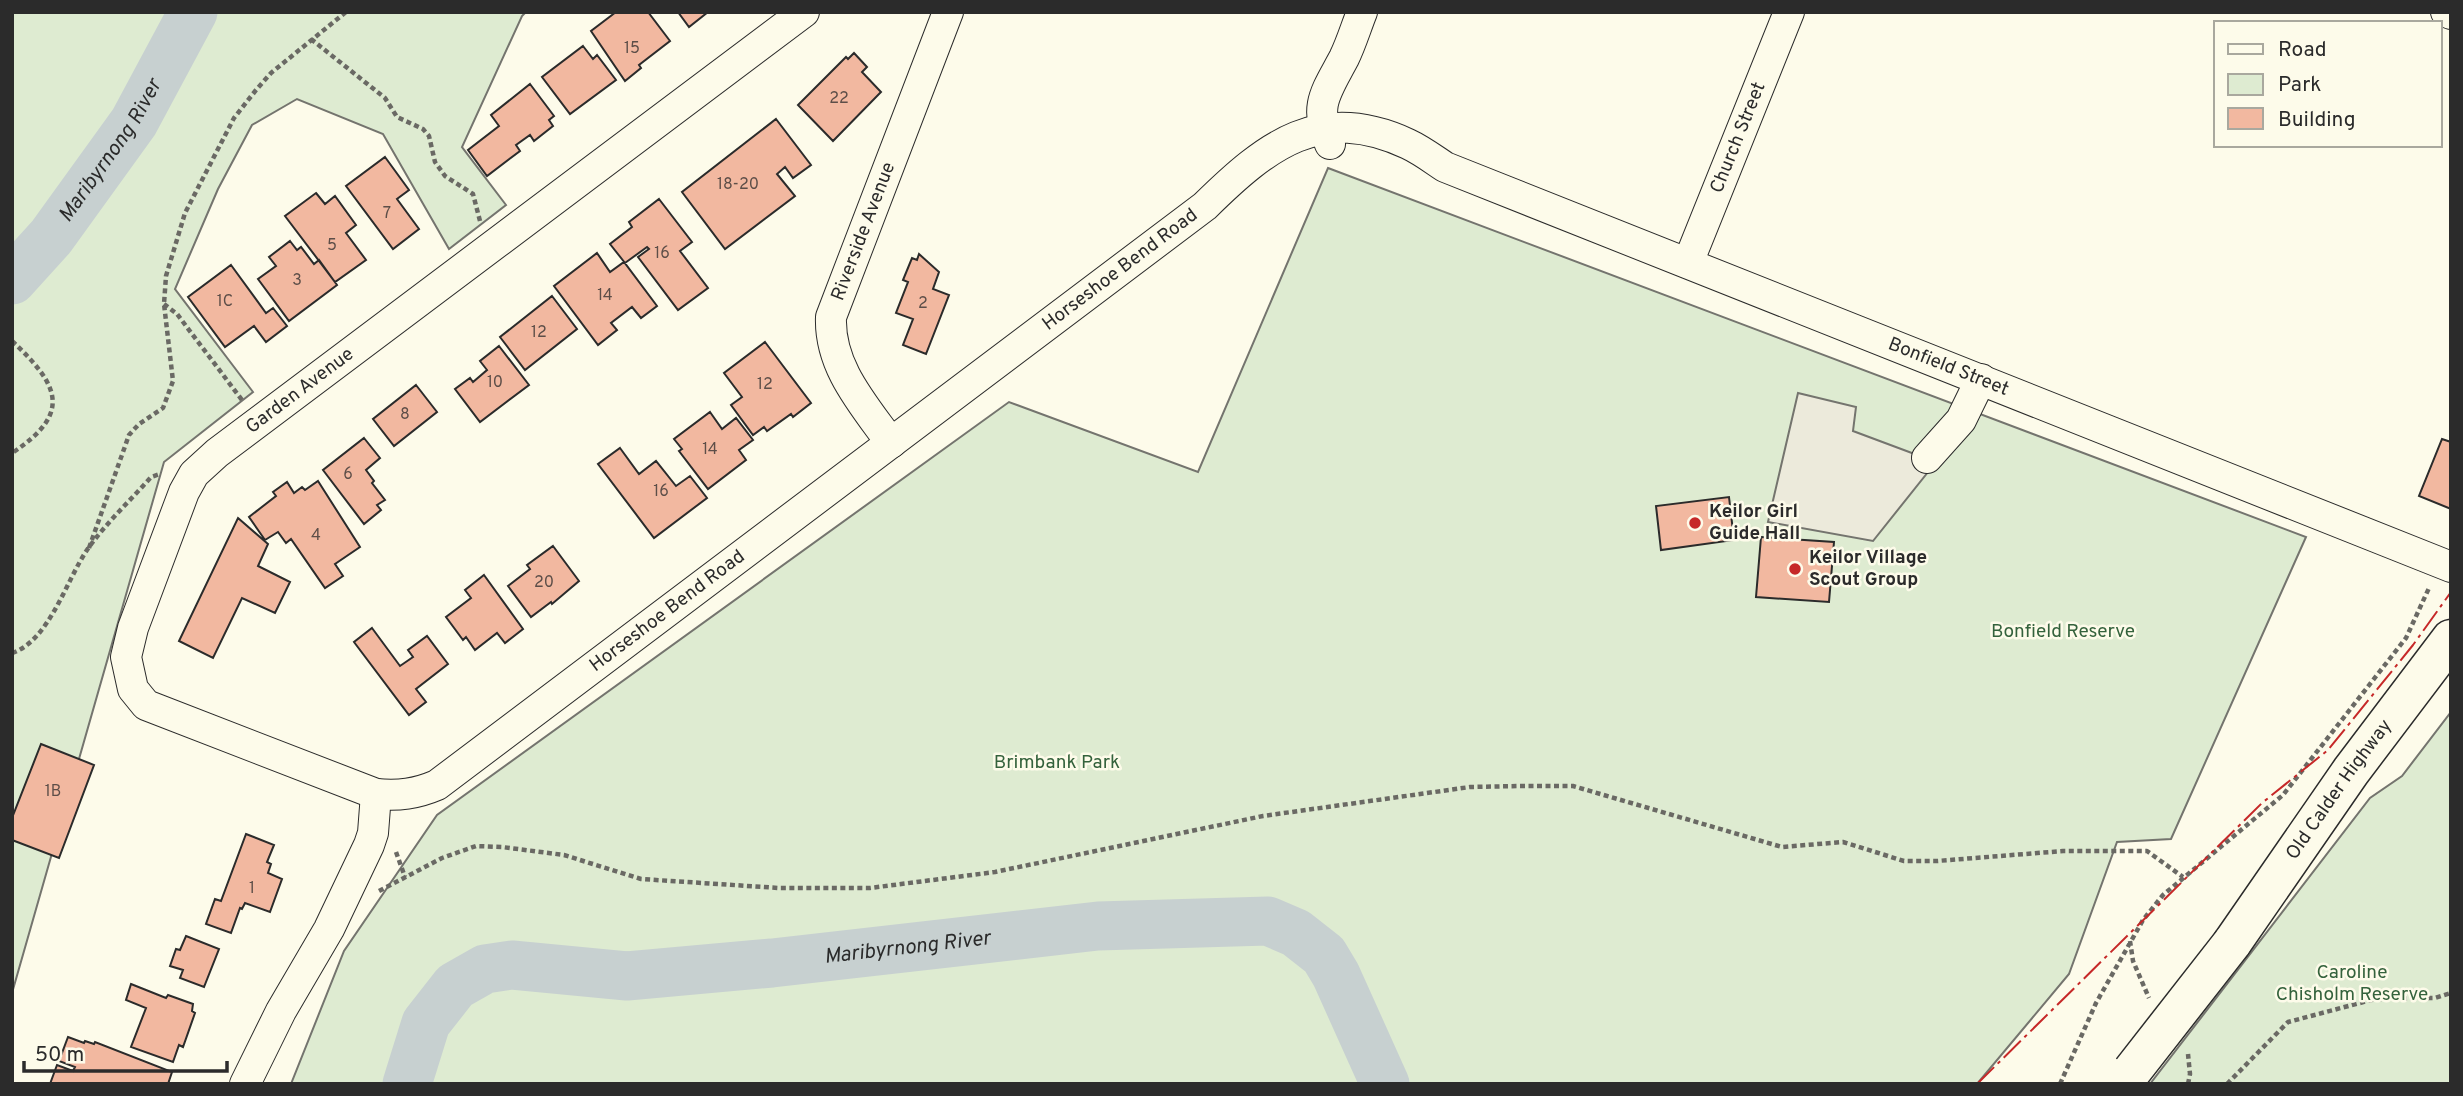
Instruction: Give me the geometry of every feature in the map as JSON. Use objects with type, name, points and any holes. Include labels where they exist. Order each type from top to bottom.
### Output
[{"type":"main road","name":"Old Calder Highway","points":[[2232,943],[2351,771],[2451,639]]},
{"type":"main road","name":"Old Calder Highway","points":[[2127,1077],[2232,943],[2451,682]]},
{"type":"street","name":"Garden Avenue","points":[[376,794],[146,705],[132,689],[126,657],[132,628],[184,492],[194,474],[217,453],[804,12]]},
{"type":"street","name":"Riverside Avenue","points":[[891,443],[839,365],[833,348],[831,317],[948,12]]},
{"type":"street","points":[[1331,133],[1345,56],[1362,12]]},
{"type":"street","name":"Church Street","points":[[1688,263],[1789,12]]},
{"type":"street","name":"Horseshoe Bend Road","points":[[376,794],[398,796],[418,793],[447,779],[1205,206],[1238,174],[1276,147],[1331,133]]},
{"type":"street","name":"Bonfield Street","points":[[1331,133],[1352,144],[1407,160],[1445,167],[2446,565]]},
{"type":"street","points":[[1927,458],[1961,420],[1981,379]]},
{"type":"street","points":[[245,1084],[281,1011],[329,929],[369,845],[373,833],[376,794]]},
{"type":"path","points":[[89,548],[129,435],[139,424],[163,408],[173,382],[163,304],[166,276],[185,213],[234,118],[271,73],[346,12]]},
{"type":"path","points":[[311,39],[385,98],[397,117],[423,129],[429,136],[435,162],[445,176],[473,194],[484,230]]},
{"type":"path","points":[[163,304],[177,314],[247,407]]},
{"type":"path","points":[[12,341],[39,366],[48,385],[53,407],[48,422],[34,439],[12,453]]},
{"type":"path","points":[[12,653],[20,651],[34,640],[89,548],[151,477],[176,469],[194,474]]},
{"type":"path","points":[[2060,1084],[2096,1003],[2130,940],[2163,895],[2283,794],[2406,638],[2416,619],[2421,601],[2446,565]]},
{"type":"path","points":[[376,895],[382,888],[442,858],[475,846],[564,856],[641,879],[779,888],[870,888],[995,872],[1263,816],[1470,787],[1532,786],[1573,786],[1782,846],[1843,842],[1904,860],[1937,861],[2063,851],[2147,851],[2183,877]]},
{"type":"path","points":[[2227,1084],[2288,1022],[2375,999],[2435,998],[2451,993]]},
{"type":"green space","points":[[12,12],[526,12],[462,147],[506,205],[449,249],[383,134],[297,99],[252,125],[218,189],[175,289],[253,392],[164,462],[12,993]]},
{"type":"green space","name":"Brimbank Park","points":[[1328,168],[2306,537],[2171,839],[2117,842],[2069,974],[1977,1084],[291,1084],[344,951],[437,815],[1009,402],[1198,472]]},
{"type":"green space","name":"Caroline Chisholm Reserve","points":[[2451,712],[2451,1084],[2150,1084],[2370,798],[2402,776]]},
{"type":"shaded area","points":[[1798,393],[1856,407],[1853,431],[1936,462],[1873,541],[1768,522]]},
{"type":"building","points":[[616,12],[648,12],[670,41],[639,65],[641,68],[625,81],[591,31]]},
{"type":"building","points":[[678,12],[708,12],[689,27]]},
{"type":"building","points":[[583,46],[593,59],[597,55],[616,80],[570,114],[542,77]]},
{"type":"building","points":[[854,53],[867,67],[862,72],[881,92],[833,141],[798,105],[846,57],[848,59]]},
{"type":"building","points":[[530,84],[554,116],[549,120],[553,126],[534,141],[530,135],[516,145],[520,151],[487,176],[468,150],[499,126],[491,115]]},
{"type":"building","points":[[776,119],[811,165],[793,178],[785,167],[777,174],[795,196],[725,249],[682,192]]},
{"type":"building","points":[[385,157],[409,190],[397,199],[419,229],[393,249],[346,186]]},
{"type":"building","points":[[316,193],[325,204],[335,196],[356,225],[346,233],[366,260],[335,282],[285,216]]},
{"type":"building","points":[[659,199],[692,242],[680,251],[708,288],[678,310],[638,257],[649,249],[647,247],[625,263],[610,244],[632,227],[629,222]]},
{"type":"building","points":[[290,241],[297,250],[301,247],[314,264],[319,260],[337,285],[289,321],[258,279],[276,266],[269,257]]},
{"type":"building","points":[[597,253],[610,272],[624,262],[657,306],[641,318],[632,307],[611,323],[617,330],[598,345],[554,286]]},
{"type":"building","points":[[919,254],[939,272],[933,289],[949,295],[926,354],[903,345],[913,319],[896,313],[908,282],[903,280],[912,258],[917,260]]},
{"type":"building","points":[[231,265],[266,313],[273,308],[287,326],[266,342],[254,326],[225,347],[188,297]]},
{"type":"building","points":[[552,296],[577,329],[525,370],[500,337]]},
{"type":"building","points":[[765,342],[811,403],[793,417],[791,414],[767,431],[764,427],[753,435],[731,405],[742,397],[724,373]]},
{"type":"building","points":[[499,346],[529,385],[480,422],[455,389],[470,378],[473,382],[487,370],[480,361]]},
{"type":"building","points":[[416,385],[437,412],[394,446],[373,419]]},
{"type":"building","points":[[710,412],[722,429],[736,418],[753,440],[739,450],[746,460],[708,489],[679,451],[682,449],[674,439]]},
{"type":"building","points":[[364,438],[380,458],[366,470],[385,500],[377,505],[381,510],[364,524],[323,470]]},
{"type":"building","points":[[2442,439],[2451,442],[2451,509],[2419,496]]},
{"type":"building","points":[[620,448],[639,474],[656,461],[676,486],[690,476],[707,498],[654,538],[598,464]]},
{"type":"building","points":[[318,481],[360,547],[335,564],[343,576],[325,588],[291,539],[286,543],[278,532],[265,540],[249,517],[276,496],[273,492],[287,482],[294,493],[302,487],[305,490]]},
{"type":"building","name":"Keilor Girl Guide Hall","points":[[1729,497],[1734,540],[1661,550],[1656,506]]},
{"type":"building","points":[[238,518],[268,544],[258,566],[290,582],[275,613],[242,598],[213,658],[179,641]]},
{"type":"building","name":"Keilor Village Scout Group","points":[[1761,537],[1834,542],[1829,602],[1756,597]]},
{"type":"building","points":[[553,546],[579,581],[552,604],[551,602],[531,617],[508,586],[530,569],[527,565]]},
{"type":"building","points":[[484,575],[523,629],[505,643],[497,633],[475,650],[466,637],[463,640],[446,617],[471,598],[465,590]]},
{"type":"building","points":[[372,628],[400,666],[413,657],[408,650],[427,636],[448,664],[416,689],[426,702],[409,715],[354,642]]},
{"type":"building","points":[[41,744],[94,765],[59,858],[12,840],[12,818]]},
{"type":"building","points":[[246,834],[274,845],[267,862],[271,864],[268,873],[282,879],[270,912],[245,903],[242,909],[240,908],[231,933],[206,924],[215,899],[221,901]]},
{"type":"building","points":[[186,936],[219,949],[204,987],[180,978],[183,970],[170,966],[176,949],[180,950]]},
{"type":"building","points":[[131,984],[166,998],[168,995],[193,1004],[192,1011],[195,1013],[183,1047],[179,1045],[173,1062],[131,1047],[146,1008],[126,1000]]},
{"type":"building","points":[[68,1037],[84,1043],[95,1042],[172,1072],[168,1084],[50,1084],[57,1065],[73,1071],[75,1067],[59,1061]]},
{"type":"waterway","name":"Maribyrnong River","points":[[12,280],[51,237],[134,122],[193,12]]},
{"type":"waterway","name":"Maribyrnong River","points":[[407,1084],[426,1023],[455,986],[485,969],[512,965],[627,976],[772,963],[1098,926],[1268,921],[1296,933],[1324,955],[1336,975],[1385,1084]]},
{"type":"power","points":[[1977,1084],[2262,803],[2328,750],[2413,645],[2451,592]]},
{"type":"place","name":"Keilor Girl Guide Hall","points":[[1695,523]]},
{"type":"place","name":"Keilor Village Scout Group","points":[[1795,569]]},
{"type":"park label","name":"Bonfield Reserve","points":[[2063,632]]}]
